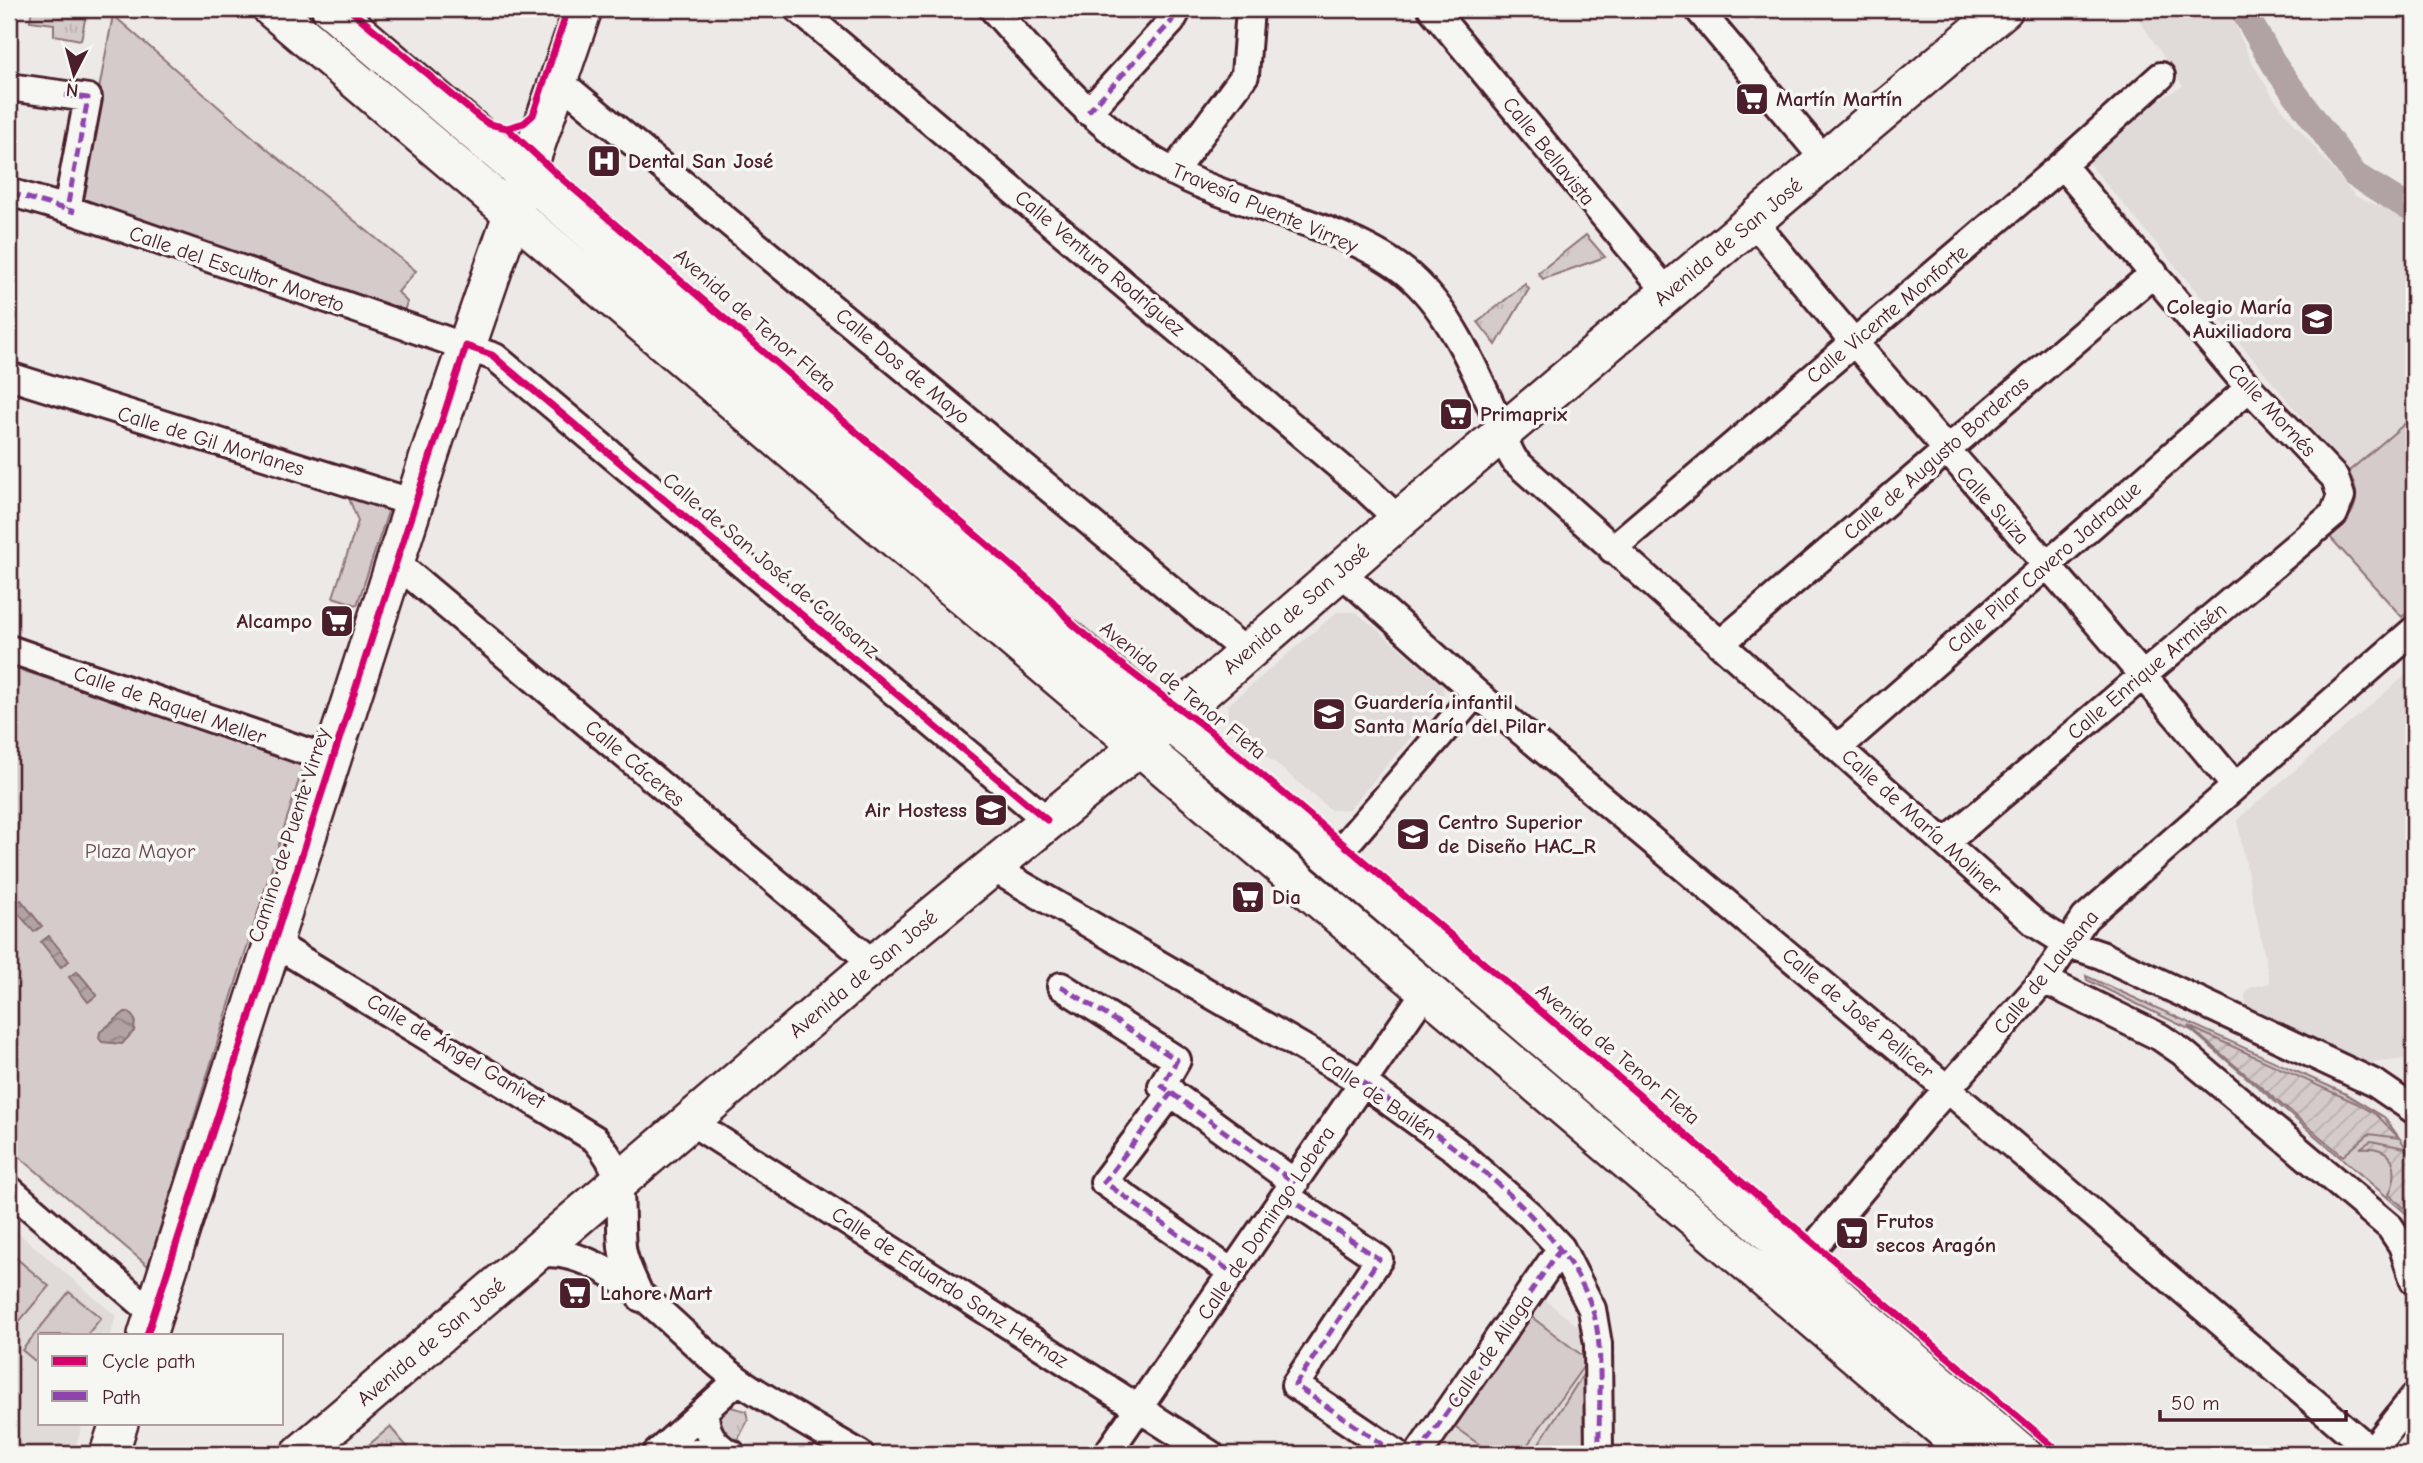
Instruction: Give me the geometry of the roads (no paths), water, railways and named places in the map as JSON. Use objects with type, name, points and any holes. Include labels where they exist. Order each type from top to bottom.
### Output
[{"type":"main road","points":[[272,9],[1140,746],[1425,992],[1972,1454]]},
{"type":"main road","name":"Avenida de Tenor Fleta","points":[[331,9],[761,378],[1333,859],[1740,1206],[1799,1262],[2023,1454]]},
{"type":"main road","name":"Camino de Puente Virrey","points":[[150,1325],[466,346],[583,9]]},
{"type":"main road","name":"Avenida de San José","points":[[300,1454],[874,964],[1140,746],[1399,520],[2004,9]]},
{"type":"main road","points":[[109,1454],[119,1424]]},
{"type":"street","name":"Calle Ventura Rodríguez","points":[[798,9],[1354,478],[1399,520]]},
{"type":"street","name":"Travesía Puente Virrey","points":[[993,9],[1088,112],[1118,137],[1173,172],[1344,239],[1405,273],[1425,293],[1451,329],[1488,397],[1502,433]]},
{"type":"street","points":[[1088,112],[1171,22],[1178,9]]},
{"type":"street","points":[[1173,172],[1245,75],[1250,9]]},
{"type":"street","name":"Calle Bellavista","points":[[1432,9],[1668,293]]},
{"type":"street","points":[[1698,9],[1824,159]]},
{"type":"street","name":"Calle Vicente Monforte","points":[[1612,549],[2062,165],[2161,76]]},
{"type":"street","name":"Calle Dos de Mayo","points":[[559,81],[1246,652]]},
{"type":"street","points":[[9,87],[88,98],[67,209]]},
{"type":"street","name":"Calle Mornés","points":[[2062,165],[2249,388],[2335,478],[2341,496]]},
{"type":"street","name":"Calle del Escultor Moreto","points":[[9,192],[67,209],[466,346]]},
{"type":"street","name":"Calle Suiza","points":[[1754,222],[1852,343],[2143,673],[2235,786]]},
{"type":"street","name":"Calle de Augusto Borderas","points":[[1720,644],[2154,273]]},
{"type":"street","name":"Calle de San José de Calasanz","points":[[466,346],[492,355],[508,368],[1047,820]]},
{"type":"street","name":"Calle de Gil Morlanes","points":[[9,376],[415,503]]},
{"type":"street","name":"Calle Pilar Cavero Jadraque","points":[[1839,747],[2249,388]]},
{"type":"street","name":"Calle de María Moliner","points":[[1502,433],[1515,461],[2035,924],[2068,944],[2101,956],[2409,1101]]},
{"type":"street","name":"Calle Enrique Armisén","points":[[1946,842],[2334,514],[2341,496]]},
{"type":"street","name":"Calle Cáceres","points":[[396,562],[874,964]]},
{"type":"street","name":"Calle de José Pellicer","points":[[1341,572],[1476,693],[1947,1089],[2372,1453]]},
{"type":"street","name":"Calle de Lausana","points":[[1786,1298],[1789,1276],[1799,1262],[2044,980],[2085,918],[2414,630]]},
{"type":"street","name":"Calle de Raquel Meller","points":[[9,649],[331,760]]},
{"type":"street","points":[[1333,859],[1476,693]]},
{"type":"street","name":"Calle de Bailén","points":[[991,867],[1362,1082],[1456,1150],[1530,1215],[1561,1248],[1584,1290],[1596,1325],[1599,1454]]},
{"type":"street","name":"Calle de Ángel Ganivet","points":[[272,942],[583,1128],[607,1152],[620,1181]]},
{"type":"street","points":[[2044,980],[2160,1037],[2182,1052],[2390,1227],[2402,1245],[2414,1281]]},
{"type":"street","points":[[1061,986],[1177,1060],[1162,1086],[1379,1259],[1295,1385],[1397,1454]]},
{"type":"street","name":"Calle de Domingo Lobera","points":[[1107,1454],[1425,992]]},
{"type":"street","points":[[1172,1092],[1104,1182],[1233,1273]]},
{"type":"street","name":"Calle de Eduardo Sanz Hernaz","points":[[690,1121],[1210,1454]]},
{"type":"street","points":[[620,1181],[624,1258],[641,1298]]},
{"type":"street","points":[[9,1189],[150,1325]]},
{"type":"street","name":"Calle de Aliaga","points":[[1418,1454],[1561,1248]]},
{"type":"street","points":[[534,1254],[564,1253],[586,1259],[641,1298],[738,1380],[860,1454]]},
{"type":"street","points":[[656,1454],[738,1380]]},
{"type":"street","points":[[2372,1453],[2414,1397]]},
{"type":"street","points":[[705,1411],[705,1424],[710,1437],[731,1454]]},
{"type":"street","points":[[680,1454],[705,1451],[731,1454]]},
{"type":"water","points":[[21,900],[42,926],[34,932],[12,906]]},
{"type":"water","points":[[49,936],[69,961],[61,967],[41,942]]},
{"type":"water","points":[[77,971],[97,995],[88,1002],[69,977]]},
{"type":"water","points":[[125,1012],[129,1012],[135,1020],[134,1031],[122,1044],[102,1042],[99,1038],[100,1032]]},
{"type":"waterway","points":[[2242,9],[2277,69],[2355,175],[2414,211]]},
{"type":"place","name":"Martín Martín","points":[[1752,99]]},
{"type":"place","name":"Dental San José","points":[[604,161]]},
{"type":"place","name":"Colegio María Auxiliadora","points":[[2317,319]]},
{"type":"place","name":"Primaprix","points":[[1456,414]]},
{"type":"place","name":"Alcampo","points":[[337,621]]},
{"type":"place","name":"Guardería infantil Santa María del Pilar","points":[[1329,714]]},
{"type":"place","name":"Air Hostess","points":[[991,810]]},
{"type":"place","name":"Centro Superior de Diseño HAC_R","points":[[1413,834]]},
{"type":"place","name":"Dia","points":[[1248,897]]},
{"type":"place","name":"Frutos secos Aragón","points":[[1852,1233]]},
{"type":"place","name":"Lahore Mart","points":[[575,1293]]},
{"type":"park label","name":"Plaza Mayor","points":[[140,851]]}]
